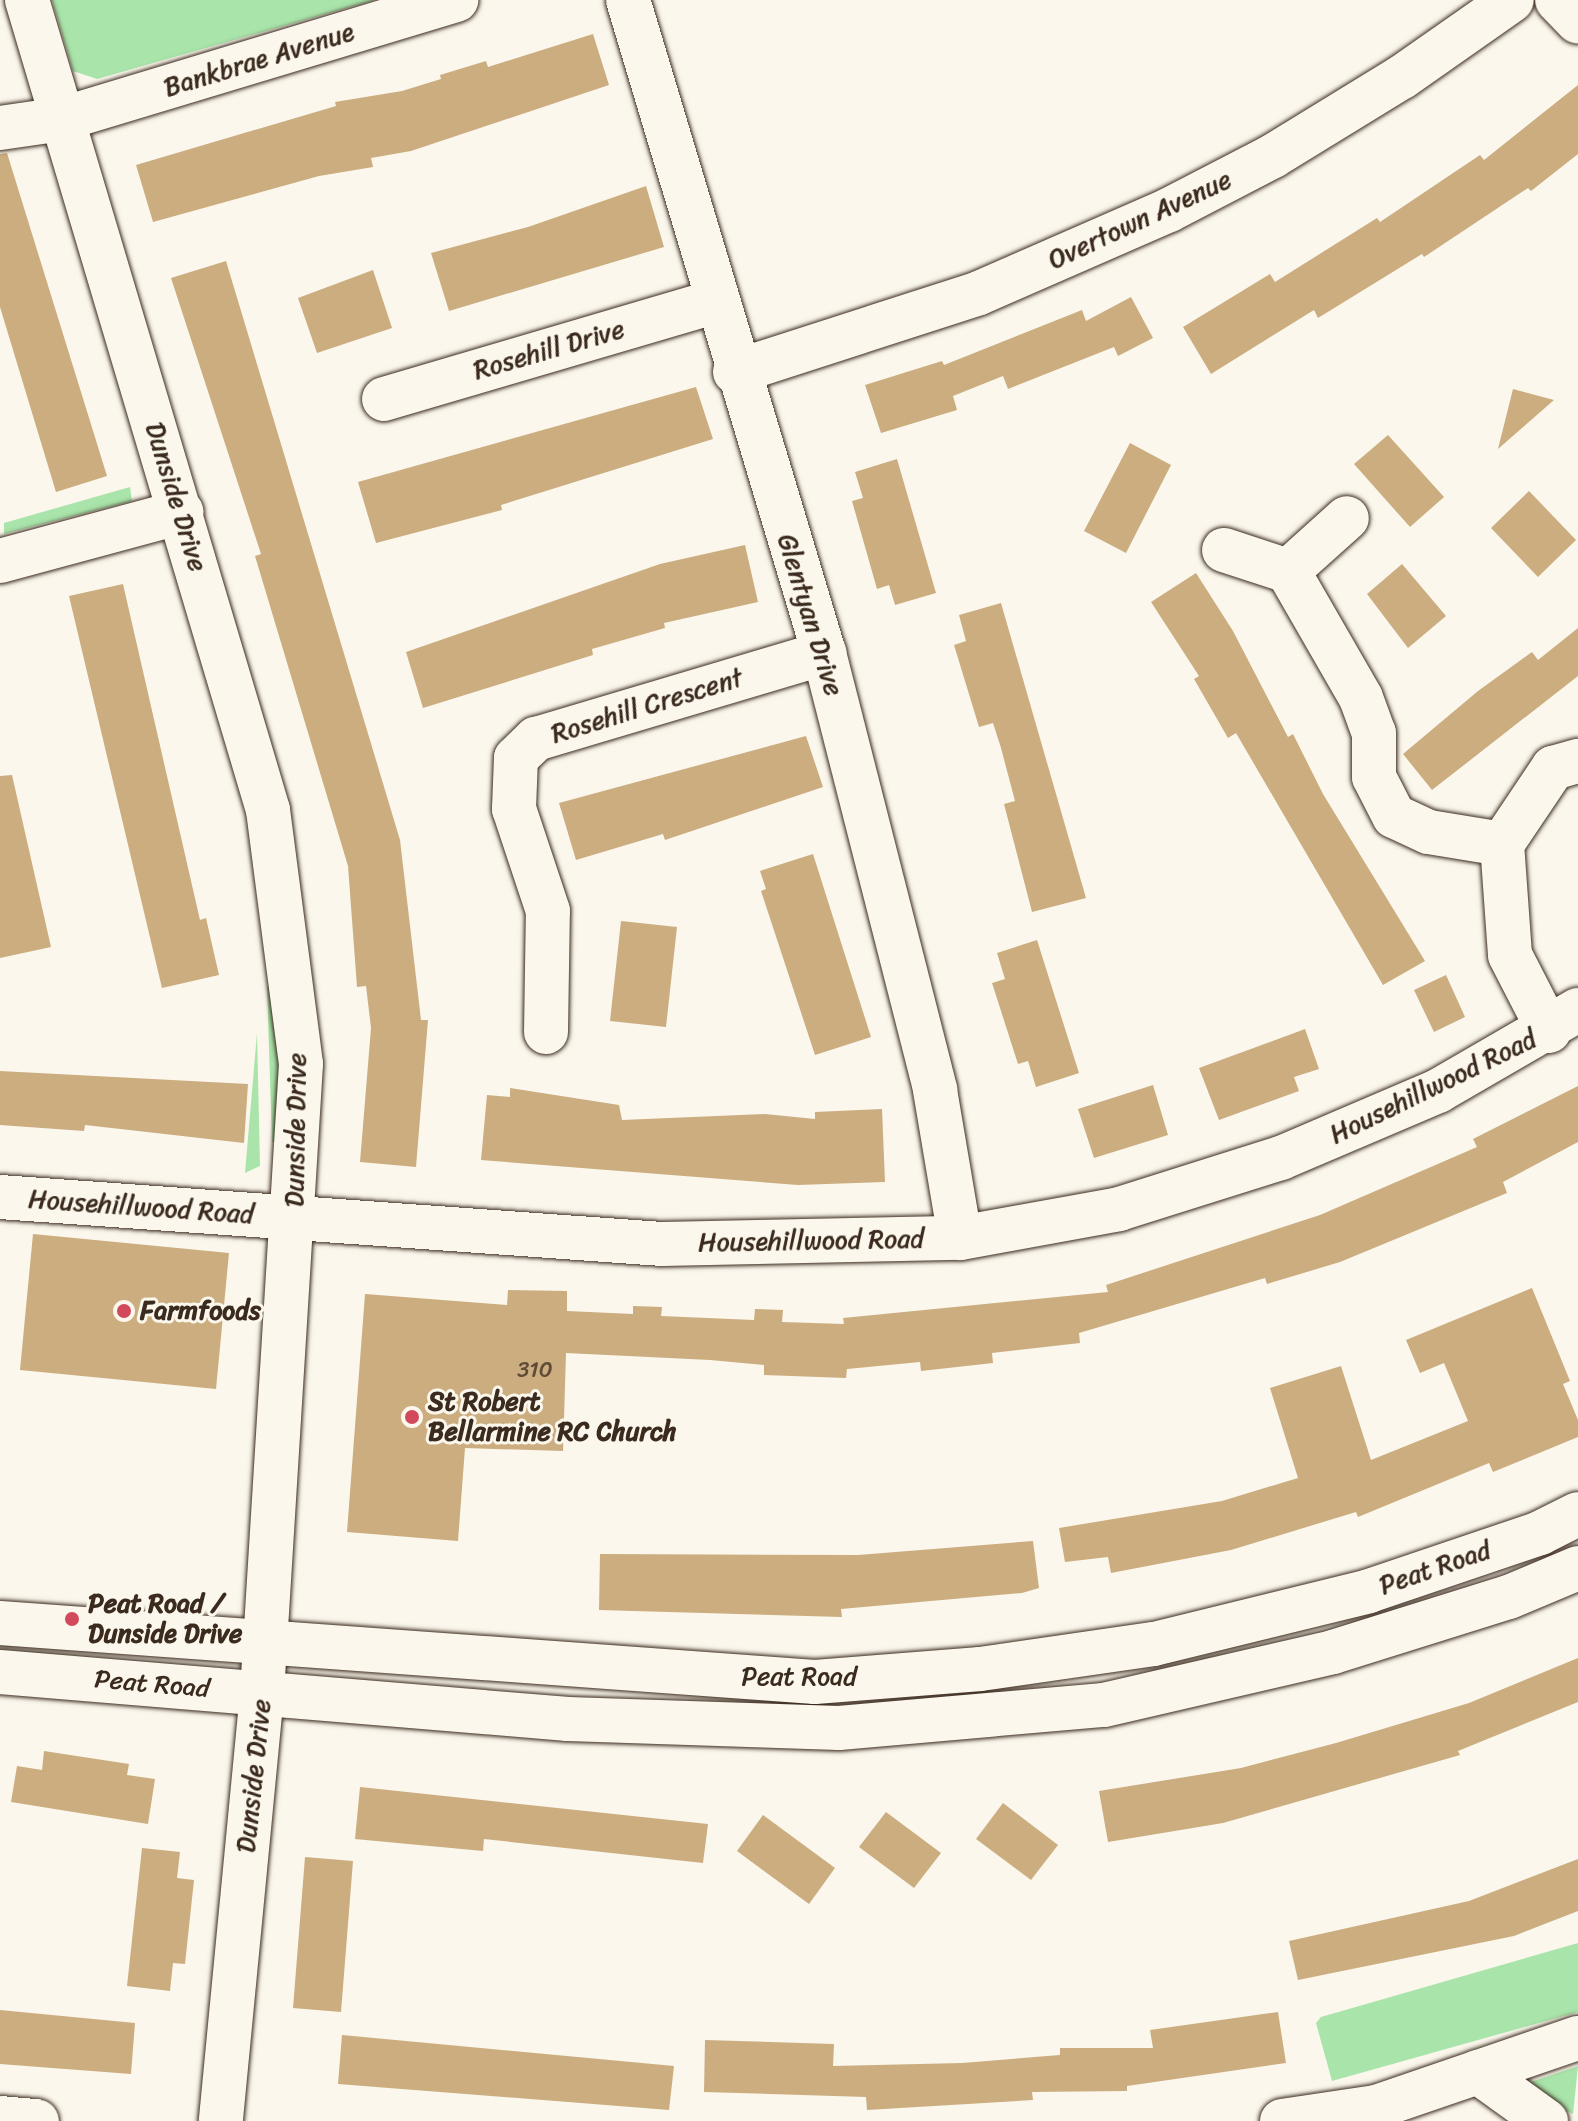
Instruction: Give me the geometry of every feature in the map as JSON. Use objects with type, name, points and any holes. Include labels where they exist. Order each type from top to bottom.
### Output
[{"type":"street","name":"Dunside Drive","points":[[27,0],[268,810],[301,1064],[294,1217],[262,1693],[221,2121]]},
{"type":"street","name":"Bankbrae Avenue","points":[[0,128],[62,119],[456,0]]},
{"type":"street","name":"Glentyan Drive","points":[[628,0],[735,372],[824,653],[935,1090],[960,1238]]},
{"type":"street","name":"Overtown Avenue","points":[[735,372],[979,293],[1169,210],[1286,148],[1512,0]]},
{"type":"street","points":[[1557,0],[1578,22]]},
{"type":"street","name":"Rosehill Drive","points":[[384,399],[714,302]]},
{"type":"street","points":[[0,561],[181,512]]},
{"type":"street","points":[[1288,571],[1347,518]]},
{"type":"street","points":[[1224,550],[1288,571],[1361,698],[1374,733],[1374,777],[1394,816],[1429,832],[1502,844]]},
{"type":"street","name":"Rosehill Crescent","points":[[546,1032],[548,911],[514,809],[516,758],[536,739],[824,653]]},
{"type":"street","points":[[1563,1020],[1510,955],[1502,844],[1553,768],[1578,761]]},
{"type":"street","name":"Househillwood Road","points":[[0,1197],[662,1244],[960,1238],[1119,1209],[1281,1158],[1438,1091],[1563,1020]]},
{"type":"street","name":"Peat Road","points":[[0,1623],[265,1646],[815,1682],[980,1669],[1154,1644],[1369,1591],[1540,1533],[1578,1514]]},
{"type":"street","name":"Peat Road","points":[[0,1672],[568,1719],[839,1728],[1104,1705],[1333,1652],[1509,1597],[1578,1568]]},
{"type":"street","points":[[1282,2121],[1374,2114],[1478,2072],[1578,2038]]},
{"type":"street","points":[[1478,2072],[1546,2121]]},
{"type":"street","points":[[0,2118],[37,2121]]},
{"type":"green space","points":[[52,0],[375,0],[97,79],[73,71]]},
{"type":"green space","points":[[130,487],[132,501],[4,534],[4,523]]},
{"type":"green space","points":[[267,986],[278,986],[285,1142],[272,1142]]},
{"type":"green space","points":[[257,1033],[260,1166],[245,1173]]},
{"type":"green space","points":[[1578,1943],[1578,2012],[1332,2081],[1316,2023],[1321,2017]]},
{"type":"green space","points":[[1578,2066],[1573,2114],[1520,2090],[1519,2086]]},
{"type":"building","points":[[593,34],[609,85],[411,151],[371,158],[373,167],[319,176],[153,222],[136,165],[336,106],[335,102],[402,91],[486,61],[488,67]]},
{"type":"building","points":[[1578,85],[1578,154],[1531,191],[1528,188],[1424,257],[1422,254],[1318,318],[1314,310],[1211,374],[1183,327],[1270,274],[1275,282],[1377,218],[1380,222],[1480,155],[1484,160]]},
{"type":"building","points":[[7,153],[107,476],[56,492],[0,307],[0,154]]},
{"type":"building","points":[[646,186],[664,247],[449,311],[431,253],[528,227]]},
{"type":"building","points":[[226,261],[400,840],[421,1020],[428,1020],[416,1167],[360,1162],[371,1028],[366,986],[357,987],[348,866],[255,556],[261,554],[171,278]]},
{"type":"building","points":[[373,270],[392,328],[317,353],[298,298]]},
{"type":"building","points":[[1131,297],[1153,338],[1118,356],[1114,347],[1008,389],[1003,376],[953,396],[957,410],[881,433],[865,385],[942,361],[944,365],[1082,310],[1086,321]]},
{"type":"building","points":[[696,387],[713,439],[501,505],[502,510],[376,543],[358,482]]},
{"type":"building","points":[[1513,389],[1554,400],[1498,449]]},
{"type":"building","points":[[1388,435],[1444,497],[1410,527],[1354,464]]},
{"type":"building","points":[[1130,443],[1171,465],[1126,553],[1084,531]]},
{"type":"building","points":[[897,459],[936,593],[895,605],[889,585],[877,589],[852,501],[863,498],[855,472]]},
{"type":"building","points":[[1529,491],[1576,540],[1538,577],[1491,528]]},
{"type":"building","points":[[745,545],[758,602],[664,623],[665,628],[592,649],[593,655],[423,708],[406,652],[660,564]]},
{"type":"building","points":[[1402,564],[1446,616],[1408,648],[1367,594]]},
{"type":"building","points":[[1196,573],[1233,631],[1288,737],[1293,734],[1323,794],[1425,961],[1383,985],[1236,733],[1228,738],[1194,679],[1199,676],[1151,602]]},
{"type":"building","points":[[123,584],[200,920],[206,918],[219,975],[162,988],[69,596]]},
{"type":"building","points":[[1001,603],[1086,898],[1032,912],[1004,804],[1015,801],[1001,748],[993,723],[979,727],[954,645],[966,641],[959,615]]},
{"type":"building","points":[[1578,628],[1578,676],[1432,790],[1403,754],[1478,691],[1532,652],[1538,660]]},
{"type":"building","points":[[806,736],[823,787],[665,840],[663,834],[576,860],[559,803]]},
{"type":"building","points":[[12,775],[51,947],[0,958],[0,776]]},
{"type":"building","points":[[813,854],[871,1037],[815,1055],[761,891],[766,889],[760,871]]},
{"type":"building","points":[[621,921],[677,927],[666,1027],[610,1021]]},
{"type":"building","points":[[1037,940],[1079,1073],[1036,1087],[1028,1061],[1018,1064],[992,983],[1005,979],[997,953]]},
{"type":"building","points":[[1446,975],[1465,1017],[1434,1032],[1414,990]]},
{"type":"building","points":[[1305,1029],[1319,1069],[1294,1077],[1299,1091],[1219,1120],[1199,1068]]},
{"type":"building","points":[[0,1071],[248,1084],[244,1143],[85,1125],[84,1131],[0,1125]]},
{"type":"building","points":[[1153,1085],[1168,1135],[1094,1158],[1078,1109]]},
{"type":"building","points":[[1578,1086],[1578,1142],[1503,1182],[1507,1193],[1340,1262],[1267,1284],[1265,1278],[1079,1333],[1080,1343],[992,1353],[993,1363],[921,1371],[920,1362],[847,1369],[846,1378],[764,1375],[764,1365],[710,1360],[566,1353],[563,1451],[465,1448],[458,1541],[347,1532],[365,1294],[507,1305],[508,1290],[567,1291],[567,1311],[633,1314],[633,1306],[662,1307],[661,1316],[754,1320],[755,1309],[783,1310],[782,1322],[844,1324],[843,1318],[1108,1292],[1106,1285],[1320,1215],[1477,1147],[1473,1139]]},
{"type":"building","points":[[510,1088],[619,1105],[622,1120],[765,1114],[815,1119],[815,1112],[882,1109],[885,1182],[798,1185],[481,1160],[487,1095],[510,1097]]},
{"type":"building","name":"Farmfoods","points":[[33,1234],[229,1253],[216,1389],[20,1370]]},
{"type":"building","points":[[1532,1288],[1570,1381],[1563,1384],[1578,1420],[1578,1437],[1493,1472],[1489,1463],[1358,1517],[1356,1512],[1231,1550],[1111,1573],[1108,1557],[1065,1562],[1059,1528],[1222,1501],[1298,1478],[1270,1388],[1341,1366],[1371,1460],[1468,1421],[1444,1363],[1420,1373],[1406,1340]]},
{"type":"building","points":[[1033,1541],[1039,1588],[1022,1593],[841,1609],[842,1617],[599,1610],[600,1554],[858,1555]]},
{"type":"building","points":[[1578,1658],[1578,1702],[1458,1751],[1460,1755],[1223,1823],[1108,1842],[1099,1791],[1241,1768],[1336,1743],[1469,1703]]},
{"type":"building","points":[[44,1751],[129,1764],[127,1775],[155,1779],[148,1824],[11,1802],[17,1766],[42,1770]]},
{"type":"building","points":[[360,1787],[708,1824],[703,1863],[484,1839],[483,1851],[355,1839]]},
{"type":"building","points":[[1003,1803],[1058,1845],[1031,1880],[976,1839]]},
{"type":"building","points":[[886,1812],[941,1853],[914,1888],[859,1847]]},
{"type":"building","points":[[763,1815],[835,1868],[809,1904],[737,1851]]},
{"type":"building","points":[[142,1848],[180,1852],[177,1878],[194,1880],[185,1964],[173,1963],[170,1991],[127,1986]]},
{"type":"building","points":[[305,1857],[353,1861],[341,2012],[293,2008]]},
{"type":"building","points":[[1578,1859],[1578,1911],[1514,1936],[1298,1980],[1289,1941],[1469,1901]]},
{"type":"building","points":[[0,2010],[135,2023],[131,2074],[0,2064]]},
{"type":"building","points":[[1278,2012],[1286,2063],[1127,2086],[1127,2091],[1032,2092],[1033,2100],[867,2110],[866,2097],[704,2092],[705,2040],[834,2044],[833,2066],[962,2063],[1060,2055],[1060,2048],[1153,2048],[1150,2030]]},
{"type":"building","points":[[342,2035],[674,2066],[669,2110],[338,2084]]},
{"type":"place","name":"Farmfoods","points":[[124,1311]]},
{"type":"place","name":"St Robert Bellarmine RC Church","points":[[412,1417]]},
{"type":"place","name":"Peat Road / Dunside Drive","points":[[72,1619]]}]
